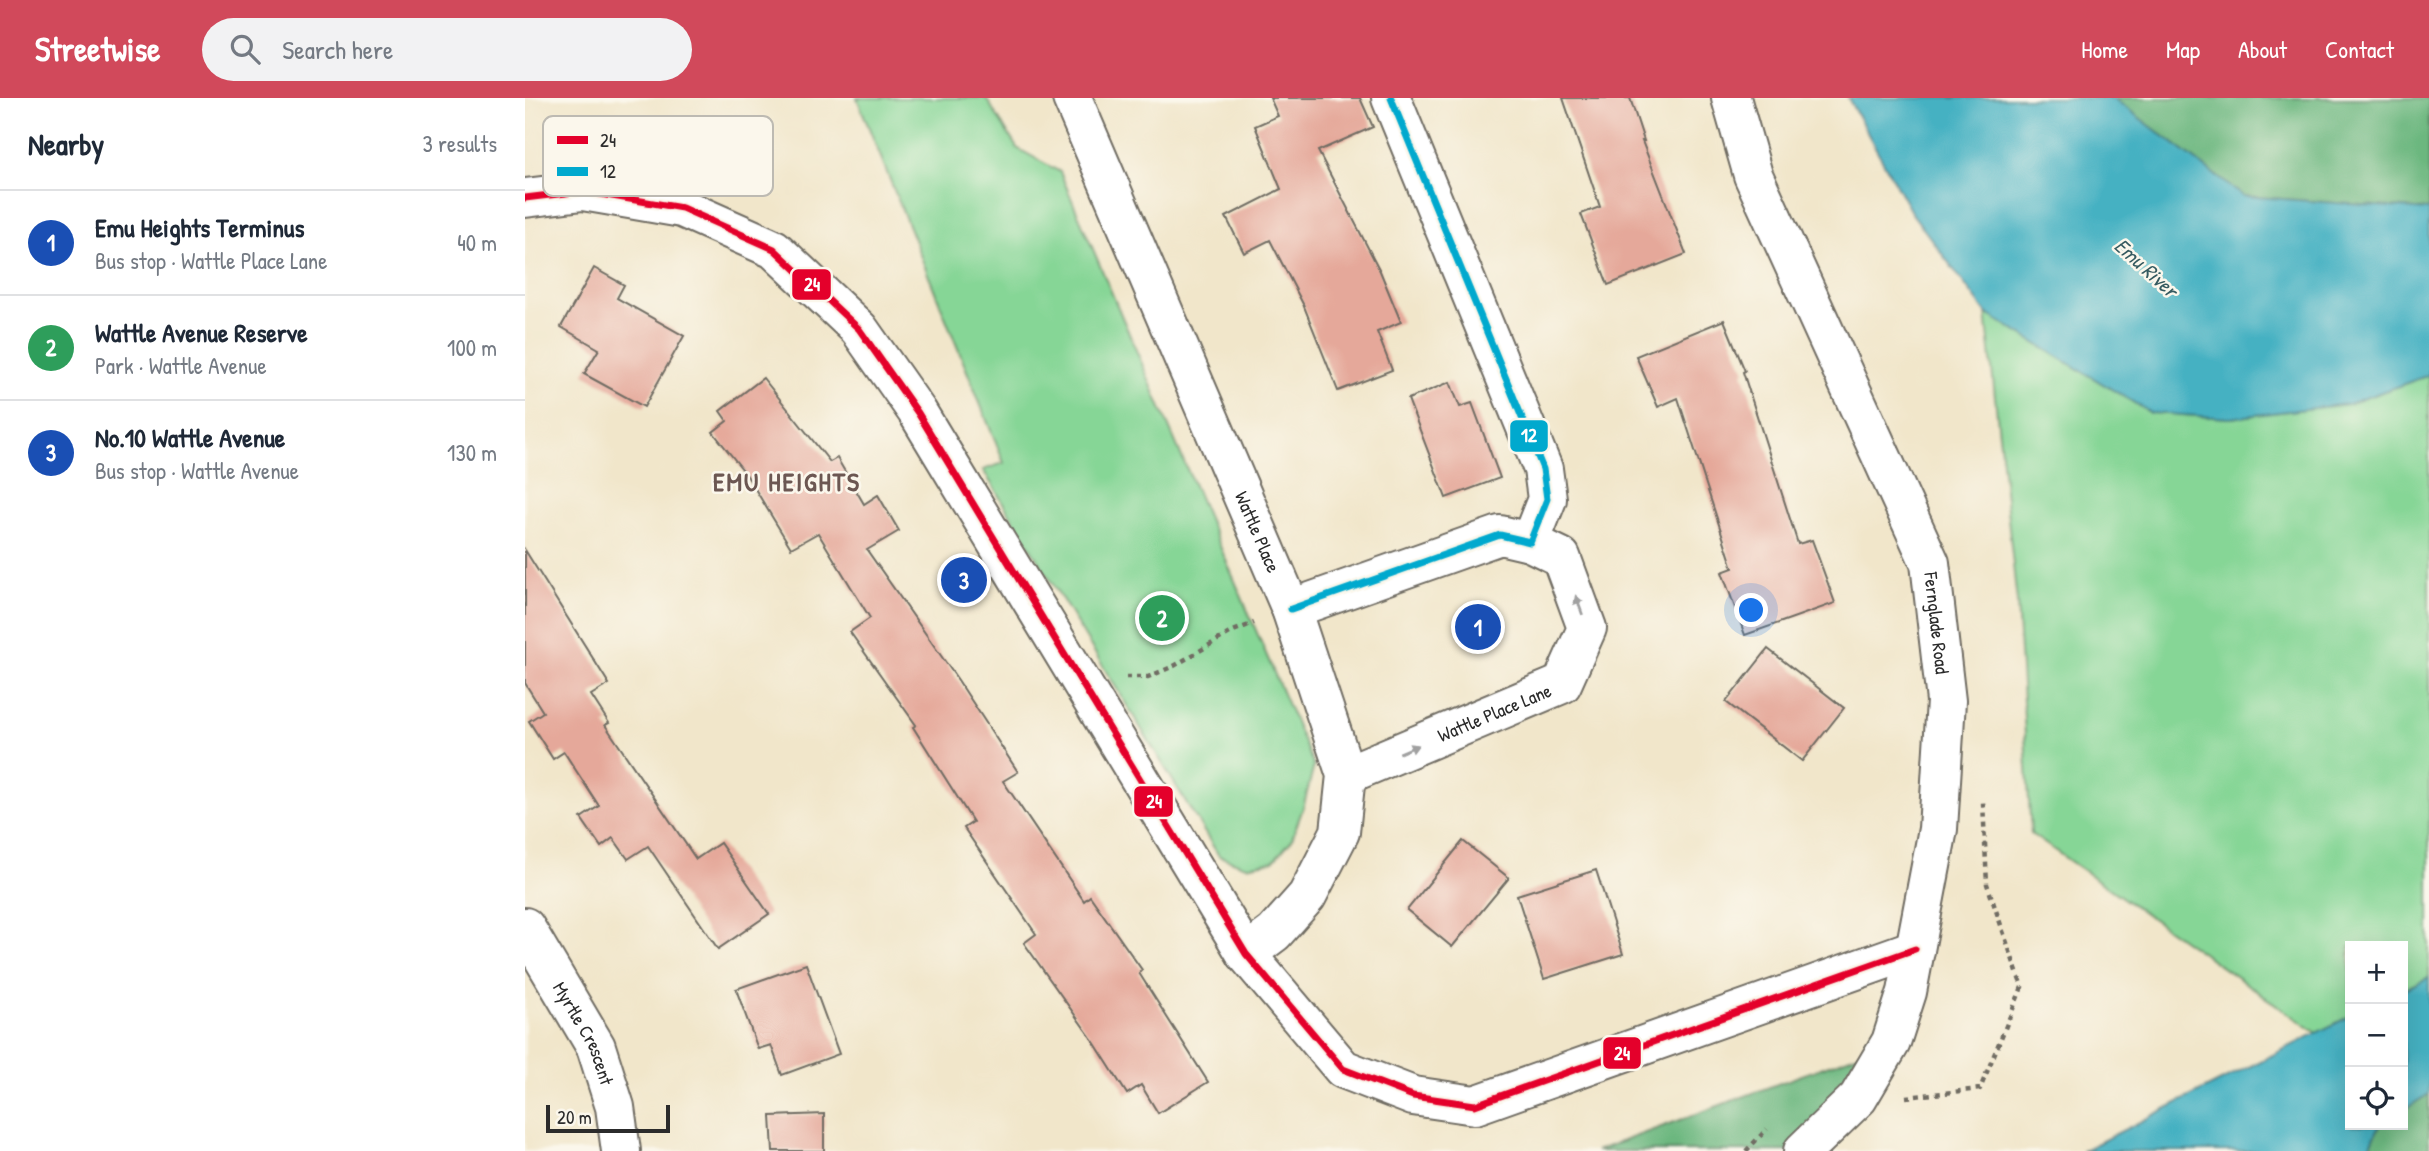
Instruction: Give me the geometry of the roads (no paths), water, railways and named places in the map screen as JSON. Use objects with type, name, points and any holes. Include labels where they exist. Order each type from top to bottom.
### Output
[{"type":"street","name":"Wattle Place","points":[[1072,98],[1291,609],[1346,775],[1340,832],[1307,897],[1274,933],[1247,954]]},
{"type":"street","points":[[1391,98],[1543,469],[1547,499],[1530,542]]},
{"type":"street","name":"Fernglade Road","points":[[1731,98],[1753,175],[1930,563],[1946,701],[1938,829],[1907,992],[1891,1042],[1858,1098],[1803,1151]]},
{"type":"street","points":[[525,198],[543,196]]},
{"type":"street","points":[[612,196],[682,208],[773,249],[859,329],[919,413],[1168,828],[1247,954],[1343,1069],[1413,1096],[1475,1105],[1915,949]]},
{"type":"street","name":"Wattle Place Lane","points":[[1291,609],[1500,535],[1530,542],[1561,557],[1587,628],[1562,684],[1346,775]]},
{"type":"street","name":"Myrtle Crescent","points":[[525,926],[596,1047],[615,1107],[621,1151]]},
{"type":"water","name":"Emu River","points":[[1848,98],[2113,98],[2243,196],[2429,210],[2429,375],[2348,404],[2230,418],[2151,413],[1986,313],[1911,212]]},
{"type":"water","points":[[2429,977],[2429,1094],[2408,1107],[2408,1004],[2408,988]]},
{"type":"water","points":[[2345,1019],[2345,1130],[2378,1130],[2368,1151],[2082,1151]]},
{"type":"place","name":"No.10 Wattle Avenue","points":[[964,580]]},
{"type":"place","name":"Wattle Avenue Reserve","points":[[1162,618]]},
{"type":"place","name":"Emu Heights Terminus","points":[[1478,627]]},
{"type":"district","name":"EMU HEIGHTS","points":[[787,482]]}]
